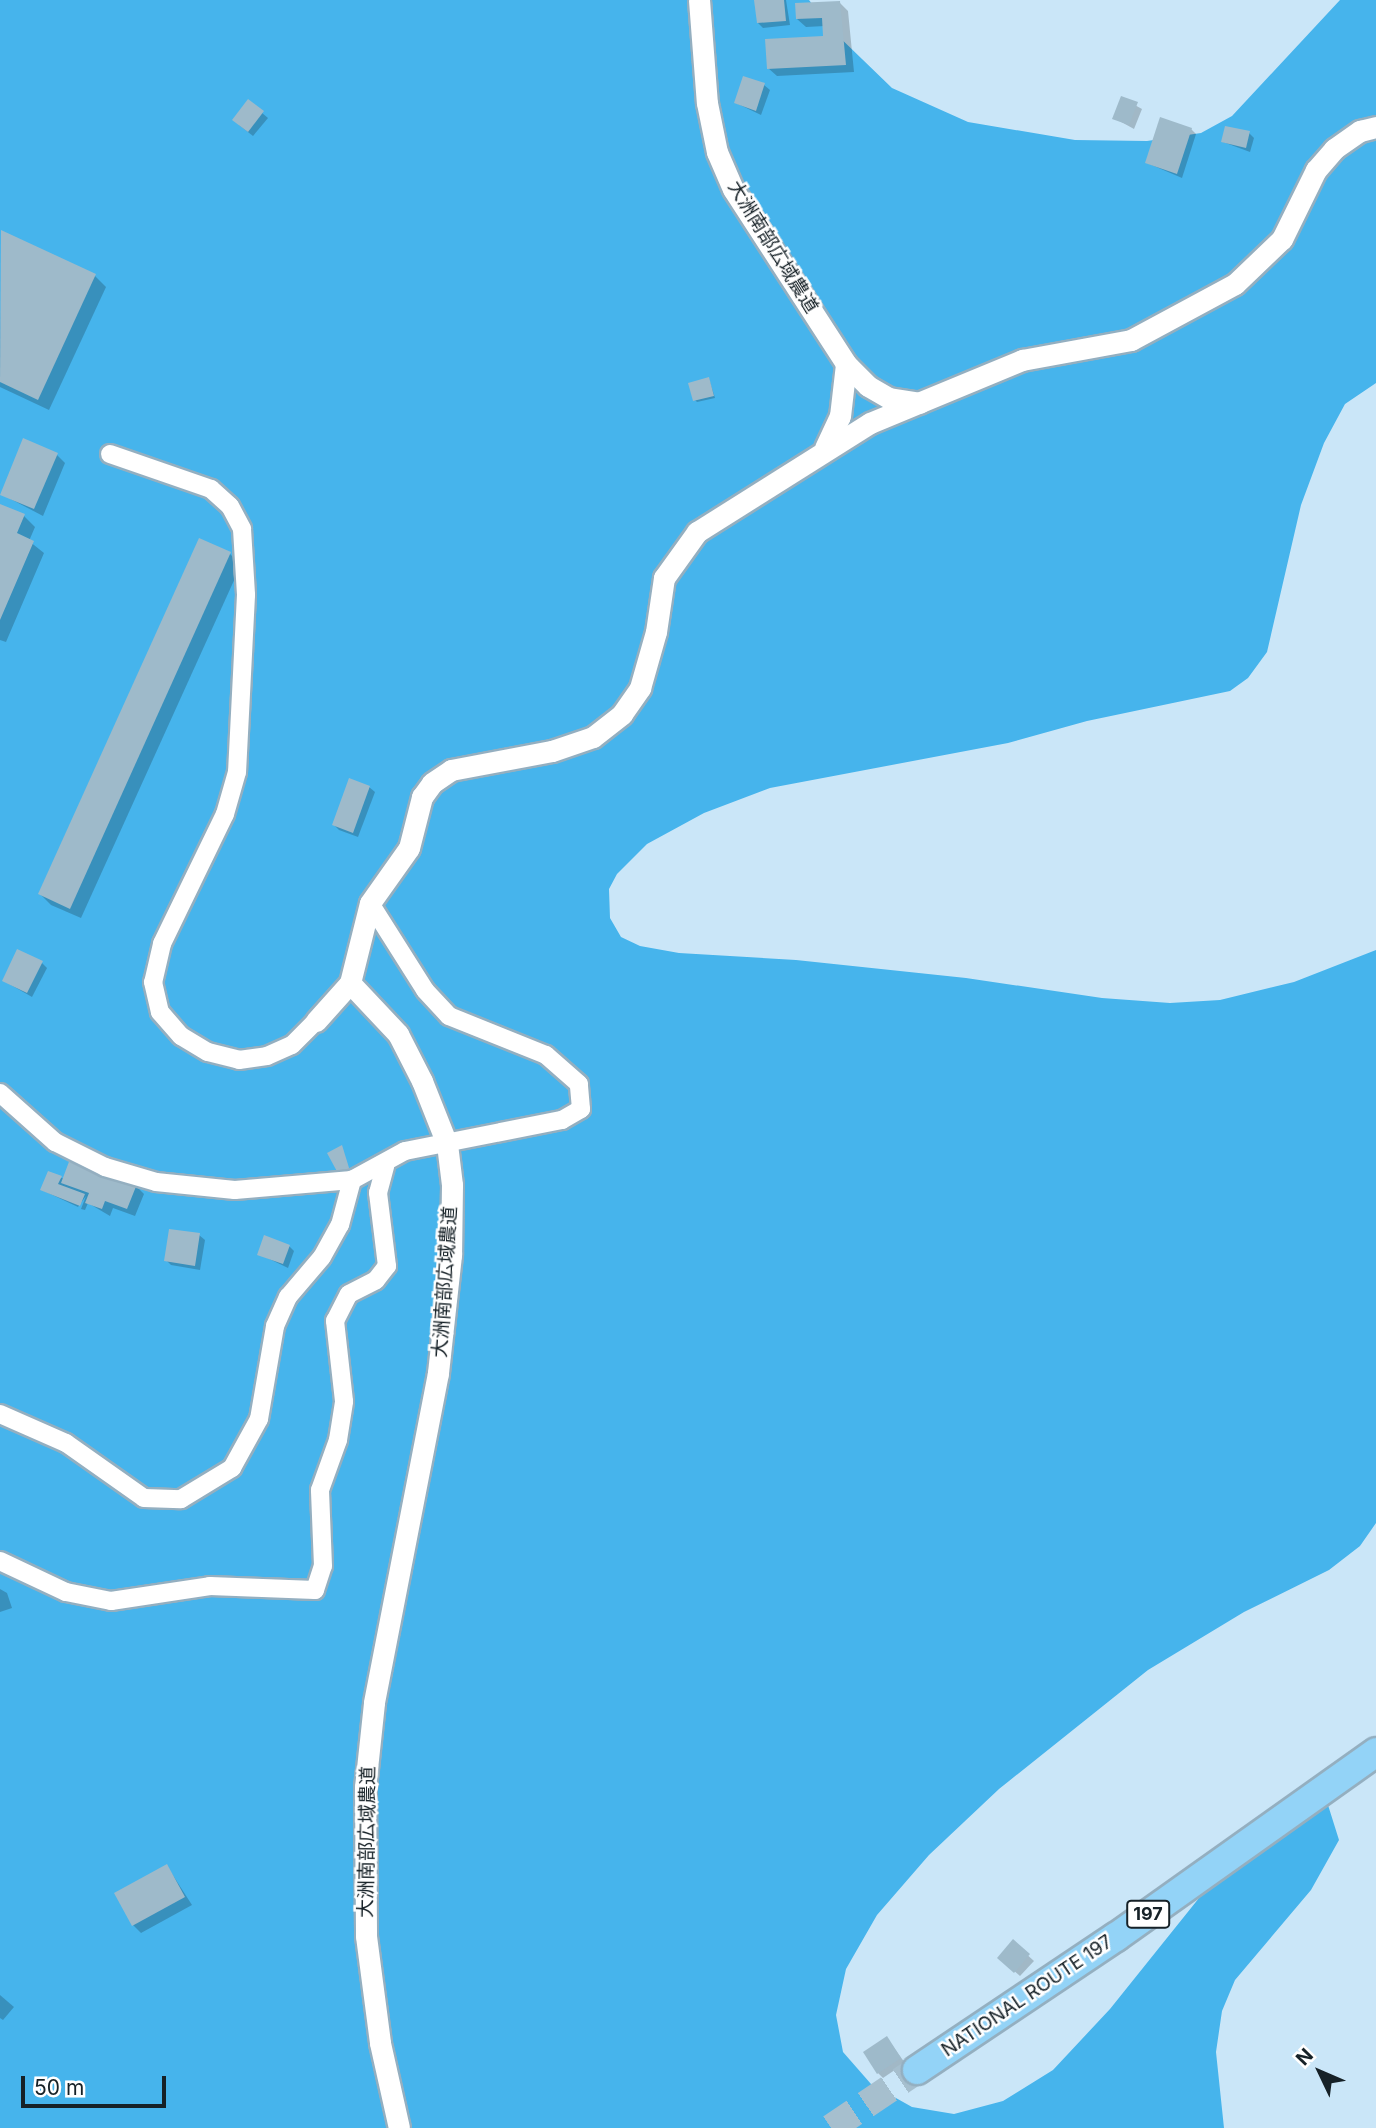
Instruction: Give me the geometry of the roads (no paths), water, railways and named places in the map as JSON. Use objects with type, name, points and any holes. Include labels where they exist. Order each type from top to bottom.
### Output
[{"type":"highway","name":"NATIONAL ROUTE 197","points":[[917,2070],[1116,1937],[1376,1752]]},
{"type":"street","name":"大洲南部広域農道","points":[[699,0],[707,103],[717,152],[733,189],[846,364],[868,386],[889,398],[922,403]]},
{"type":"street","points":[[110,454],[211,489],[230,506],[242,529],[246,595],[237,772],[225,814],[162,944],[153,982],[160,1012],[181,1036],[208,1052],[239,1060],[267,1056],[292,1045],[351,983],[370,903],[409,848],[422,797],[432,783],[452,770],[552,751],[593,737],[622,714],[640,688],[656,632],[664,578],[681,550],[697,532],[825,448],[870,423],[1022,360],[1131,340],[1235,284],[1282,239],[1315,170],[1334,149],[1360,131],[1376,127]]},
{"type":"street","points":[[825,448],[840,416],[846,364]]},
{"type":"street","points":[[0,1094],[55,1142],[105,1167],[156,1182],[235,1190],[352,1180],[385,1166],[405,1151],[562,1120],[581,1109],[579,1084],[546,1055],[449,1016],[425,990],[370,903]]},
{"type":"street","name":"大洲南部広域農道","points":[[351,983],[398,1034],[447,1144],[451,1255],[438,1373],[374,1703],[365,1787],[366,1936],[380,2043],[399,2128]]},
{"type":"street","points":[[0,1560],[66,1592],[111,1601],[210,1586],[315,1590],[323,1566],[320,1490],[338,1440],[344,1401],[335,1321],[349,1294],[376,1280],[387,1266],[378,1193],[385,1166]]},
{"type":"street","points":[[0,1413],[66,1443],[144,1498],[181,1499],[232,1468],[259,1419],[275,1326],[288,1297],[322,1257],[340,1225],[352,1180]]},
{"type":"tunnel","points":[[831,2128],[917,2070]]}]
